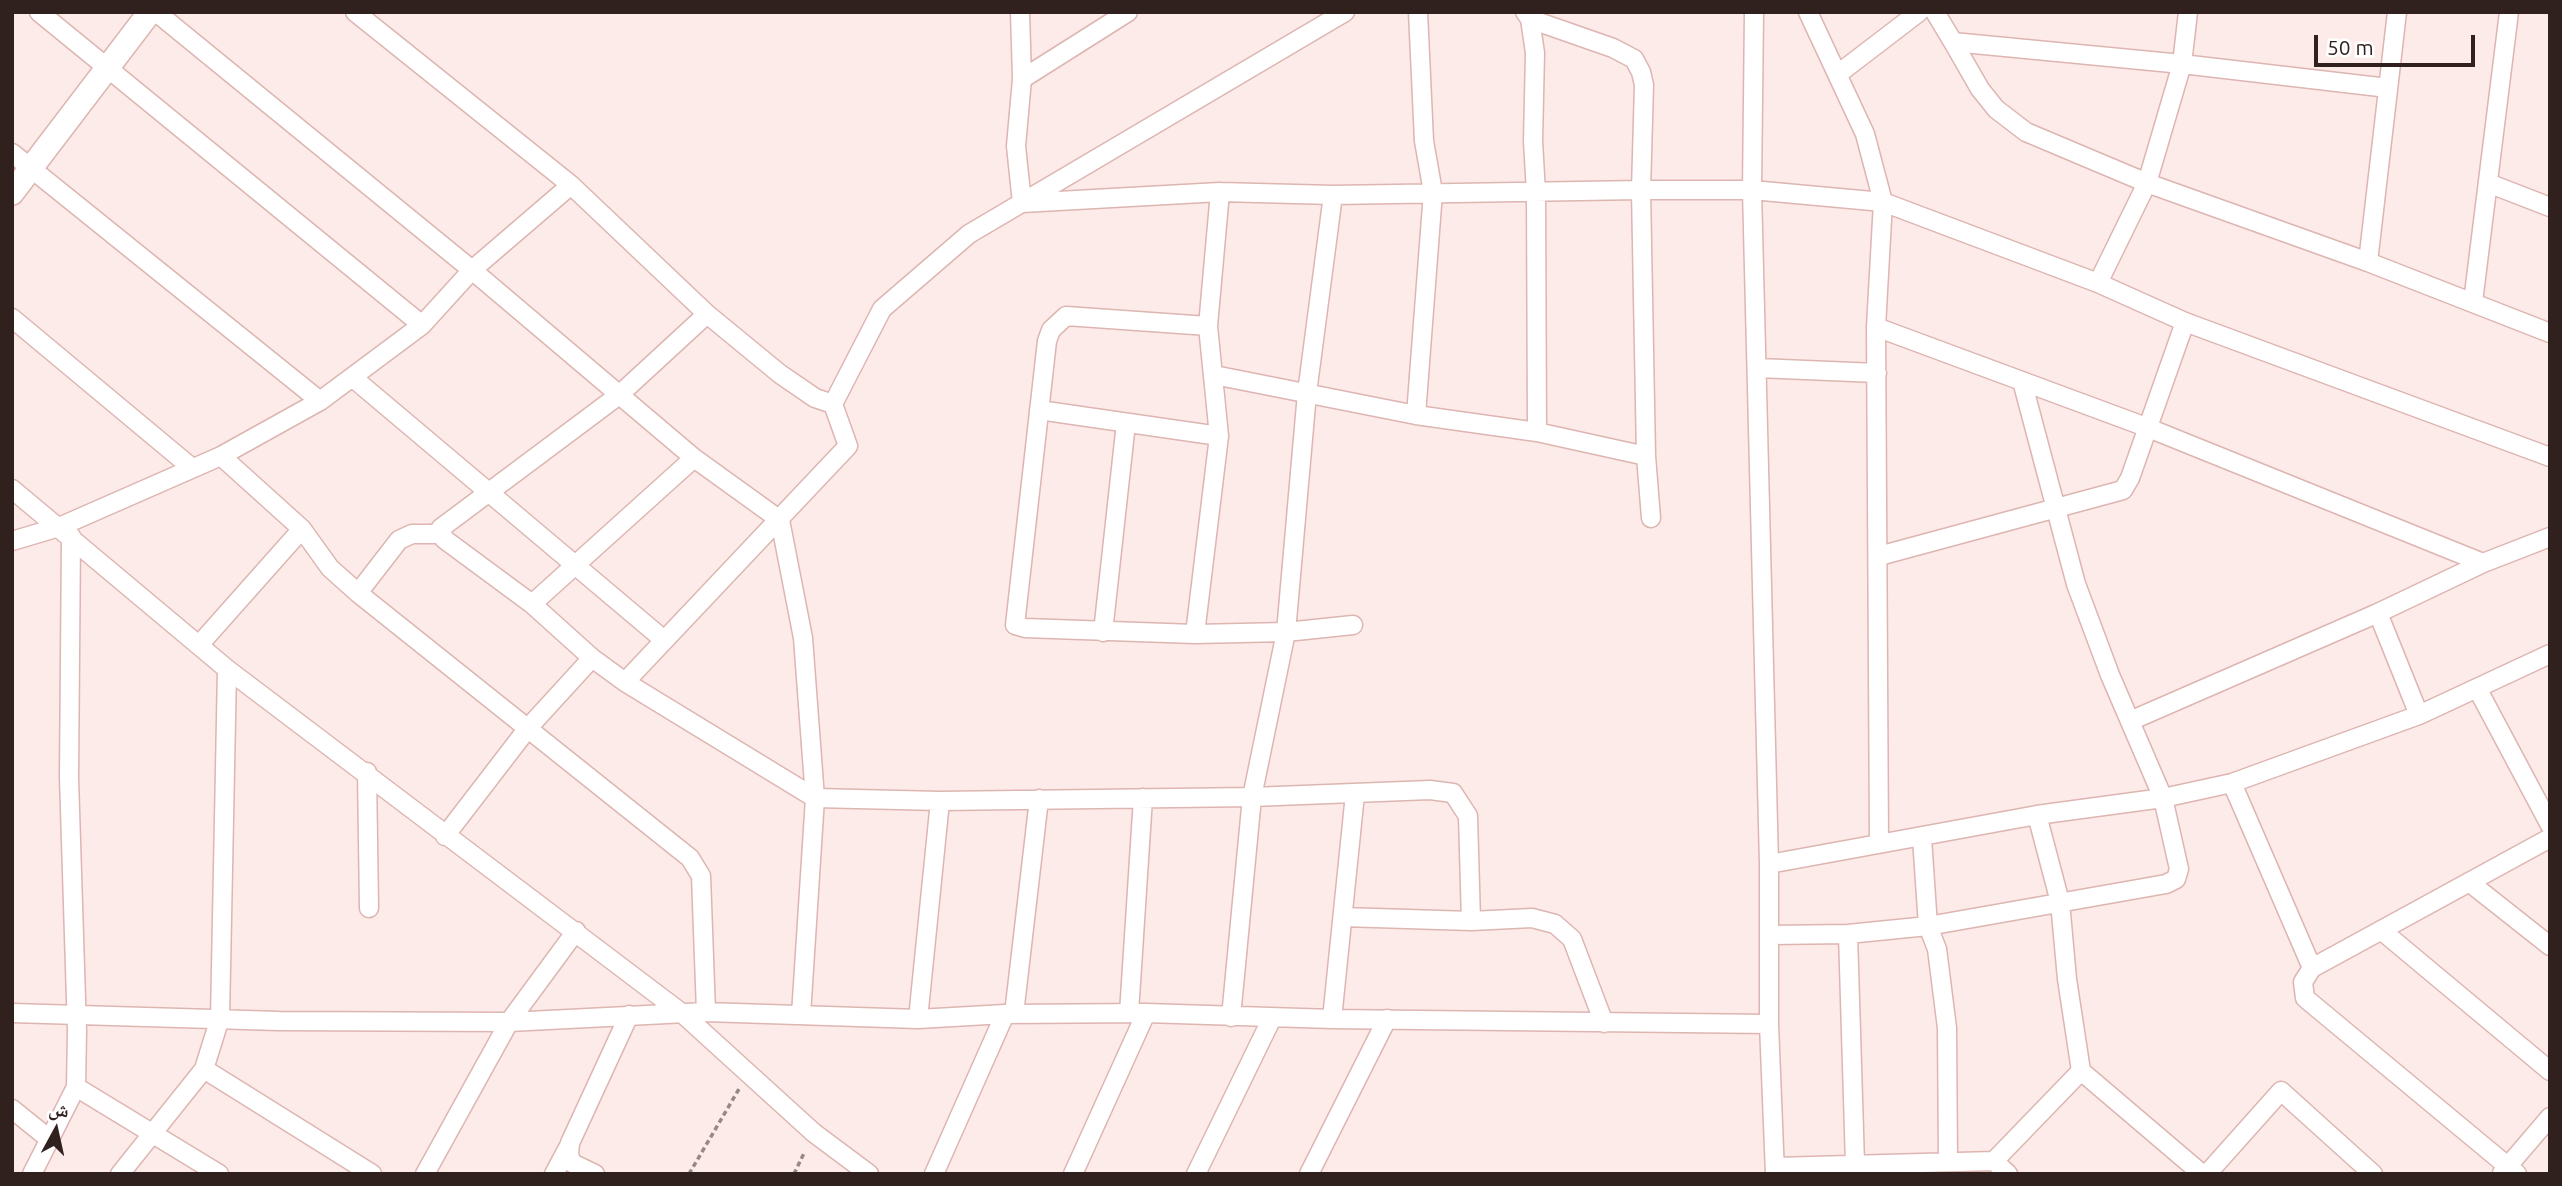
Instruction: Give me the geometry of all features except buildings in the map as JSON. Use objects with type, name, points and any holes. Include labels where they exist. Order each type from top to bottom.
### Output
[{"type":"street","points":[[39,12],[422,325]]},
{"type":"street","points":[[12,193],[150,12]]},
{"type":"street","points":[[156,12],[472,270],[694,458],[780,520],[803,638],[814,799],[800,1015]]},
{"type":"street","points":[[355,12],[571,185],[707,314],[780,374],[815,398],[833,404]]},
{"type":"street","points":[[1020,12],[1022,79],[1016,146],[1021,203]]},
{"type":"street","points":[[1022,79],[1128,12]]},
{"type":"street","points":[[1416,415],[1433,192],[1424,141],[1418,12]]},
{"type":"street","points":[[1754,12],[1752,190],[1769,864],[1769,1024],[1775,1170],[1855,1164],[1888,1169],[1948,1162],[1986,1166],[2008,1174]]},
{"type":"street","points":[[1808,12],[1865,134],[1883,202],[1876,327],[1879,843]]},
{"type":"street","points":[[1838,74],[1919,12]]},
{"type":"street","points":[[1935,12],[1980,89],[1997,109],[2026,132],[2147,183],[2368,262],[2550,332]]},
{"type":"street","points":[[2098,283],[2147,183],[2182,64],[2188,12]]},
{"type":"street","points":[[2368,262],[2397,12]]},
{"type":"street","points":[[2473,302],[2509,12]]},
{"type":"street","points":[[625,682],[848,446],[833,404],[881,309],[968,234],[1335,14]]},
{"type":"street","points":[[1527,15],[1613,48],[1634,59],[1644,85],[1641,190],[1646,456],[1651,518]]},
{"type":"street","points":[[1527,15],[1535,52],[1533,141],[1536,193],[1537,432]]},
{"type":"street","points":[[1953,42],[2182,64],[2388,88]]},
{"type":"street","points":[[12,153],[320,401]]},
{"type":"street","points":[[2488,183],[2550,207]]},
{"type":"street","points":[[12,541],[65,531],[220,456],[320,401],[422,325],[472,270],[571,185]]},
{"type":"street","points":[[1021,203],[1220,192],[1334,195],[1641,190],[1752,190],[1883,202],[2098,283],[2185,322],[2550,457]]},
{"type":"street","points":[[1195,634],[1219,436],[1208,326],[1220,192]]},
{"type":"street","points":[[1231,1017],[1252,797],[1286,632],[1307,393],[1334,195]]},
{"type":"street","points":[[440,534],[444,524],[619,394],[707,314]]},
{"type":"street","points":[[1208,326],[1066,316],[1057,321],[1046,341],[1015,625],[1025,628],[1103,632],[1195,634],[1286,632],[1353,625]]},
{"type":"street","points":[[12,318],[192,468]]},
{"type":"street","points":[[1879,556],[2123,490],[2130,478],[2185,322]]},
{"type":"street","points":[[1876,327],[2146,427],[2483,563]]},
{"type":"street","points":[[1758,368],[1877,373]]},
{"type":"street","points":[[1214,375],[1416,415],[1537,432],[1646,456]]},
{"type":"street","points":[[352,377],[490,490],[664,640]]},
{"type":"street","points":[[1770,934],[1848,934],[1928,926],[2166,884],[2176,879],[2179,869],[2163,798],[2076,584],[2022,381]]},
{"type":"street","points":[[1040,410],[1219,436]]},
{"type":"street","points":[[1103,632],[1126,423]]},
{"type":"street","points":[[220,456],[302,529],[330,568],[358,593],[691,858],[701,876],[706,1012]]},
{"type":"street","points":[[532,604],[575,562],[694,458]]},
{"type":"street","points":[[12,489],[227,669],[367,772],[445,836],[576,931],[682,1014],[814,1133],[869,1174]]},
{"type":"street","points":[[199,645],[302,529]]},
{"type":"street","points":[[32,1174],[76,1087],[65,531]]},
{"type":"street","points":[[358,593],[400,540],[412,534],[440,534],[532,604],[592,658],[625,682],[814,799],[940,801],[1252,797],[1430,790],[1453,793],[1468,816],[1471,920]]},
{"type":"street","points":[[2130,721],[2378,613],[2483,563],[2550,537]]},
{"type":"street","points":[[2378,613],[2419,715]]},
{"type":"street","points":[[1769,864],[2037,815],[2163,798],[2232,783],[2419,715],[2550,654]]},
{"type":"street","points":[[445,836],[528,728],[592,658]]},
{"type":"street","points":[[120,1174],[204,1069],[220,1018],[227,669]]},
{"type":"street","points":[[2477,688],[2550,825]]},
{"type":"street","points":[[367,772],[369,908]]},
{"type":"street","points":[[2232,783],[2312,968]]},
{"type":"street","points":[[1332,1019],[1355,793]]},
{"type":"street","points":[[1073,1174],[1138,1013],[1143,798]]},
{"type":"street","points":[[934,1174],[1009,1014],[1039,799]]},
{"type":"street","points":[[918,1019],[940,801]]},
{"type":"street","points":[[2037,815],[2060,902],[2067,979],[2081,1071],[2205,1174],[2281,1091],[2373,1174]]},
{"type":"street","points":[[1922,838],[1928,926],[1937,949],[1947,1028],[1948,1162]]},
{"type":"street","points":[[2550,838],[2312,968],[2303,982],[2305,998],[2509,1171],[2550,1117]]},
{"type":"street","points":[[2469,883],[2550,946]]},
{"type":"street","points":[[1342,917],[1471,920],[1532,918],[1555,924],[1572,939],[1604,1023]]},
{"type":"street","points":[[2381,930],[2550,1071]]},
{"type":"street","points":[[425,1174],[509,1022],[576,931]]},
{"type":"street","points":[[1848,934],[1855,1164]]},
{"type":"street","points":[[12,1013],[76,1017],[509,1022],[706,1012],[918,1019],[1009,1014],[1138,1013],[1272,1018],[1769,1024]]},
{"type":"street","points":[[554,1174],[629,1015]]},
{"type":"street","points":[[1196,1174],[1272,1018]]},
{"type":"street","points":[[1309,1174],[1387,1019]]},
{"type":"street","points":[[204,1069],[372,1174]]},
{"type":"street","points":[[1986,1166],[2081,1071]]},
{"type":"street","points":[[76,1087],[219,1174]]},
{"type":"street","points":[[12,1109],[48,1139]]},
{"type":"street","points":[[570,1143],[572,1163],[595,1174]]},
{"type":"path","points":[[689,1174],[747,1075]]},
{"type":"path","points":[[794,1174],[814,1133]]}]
